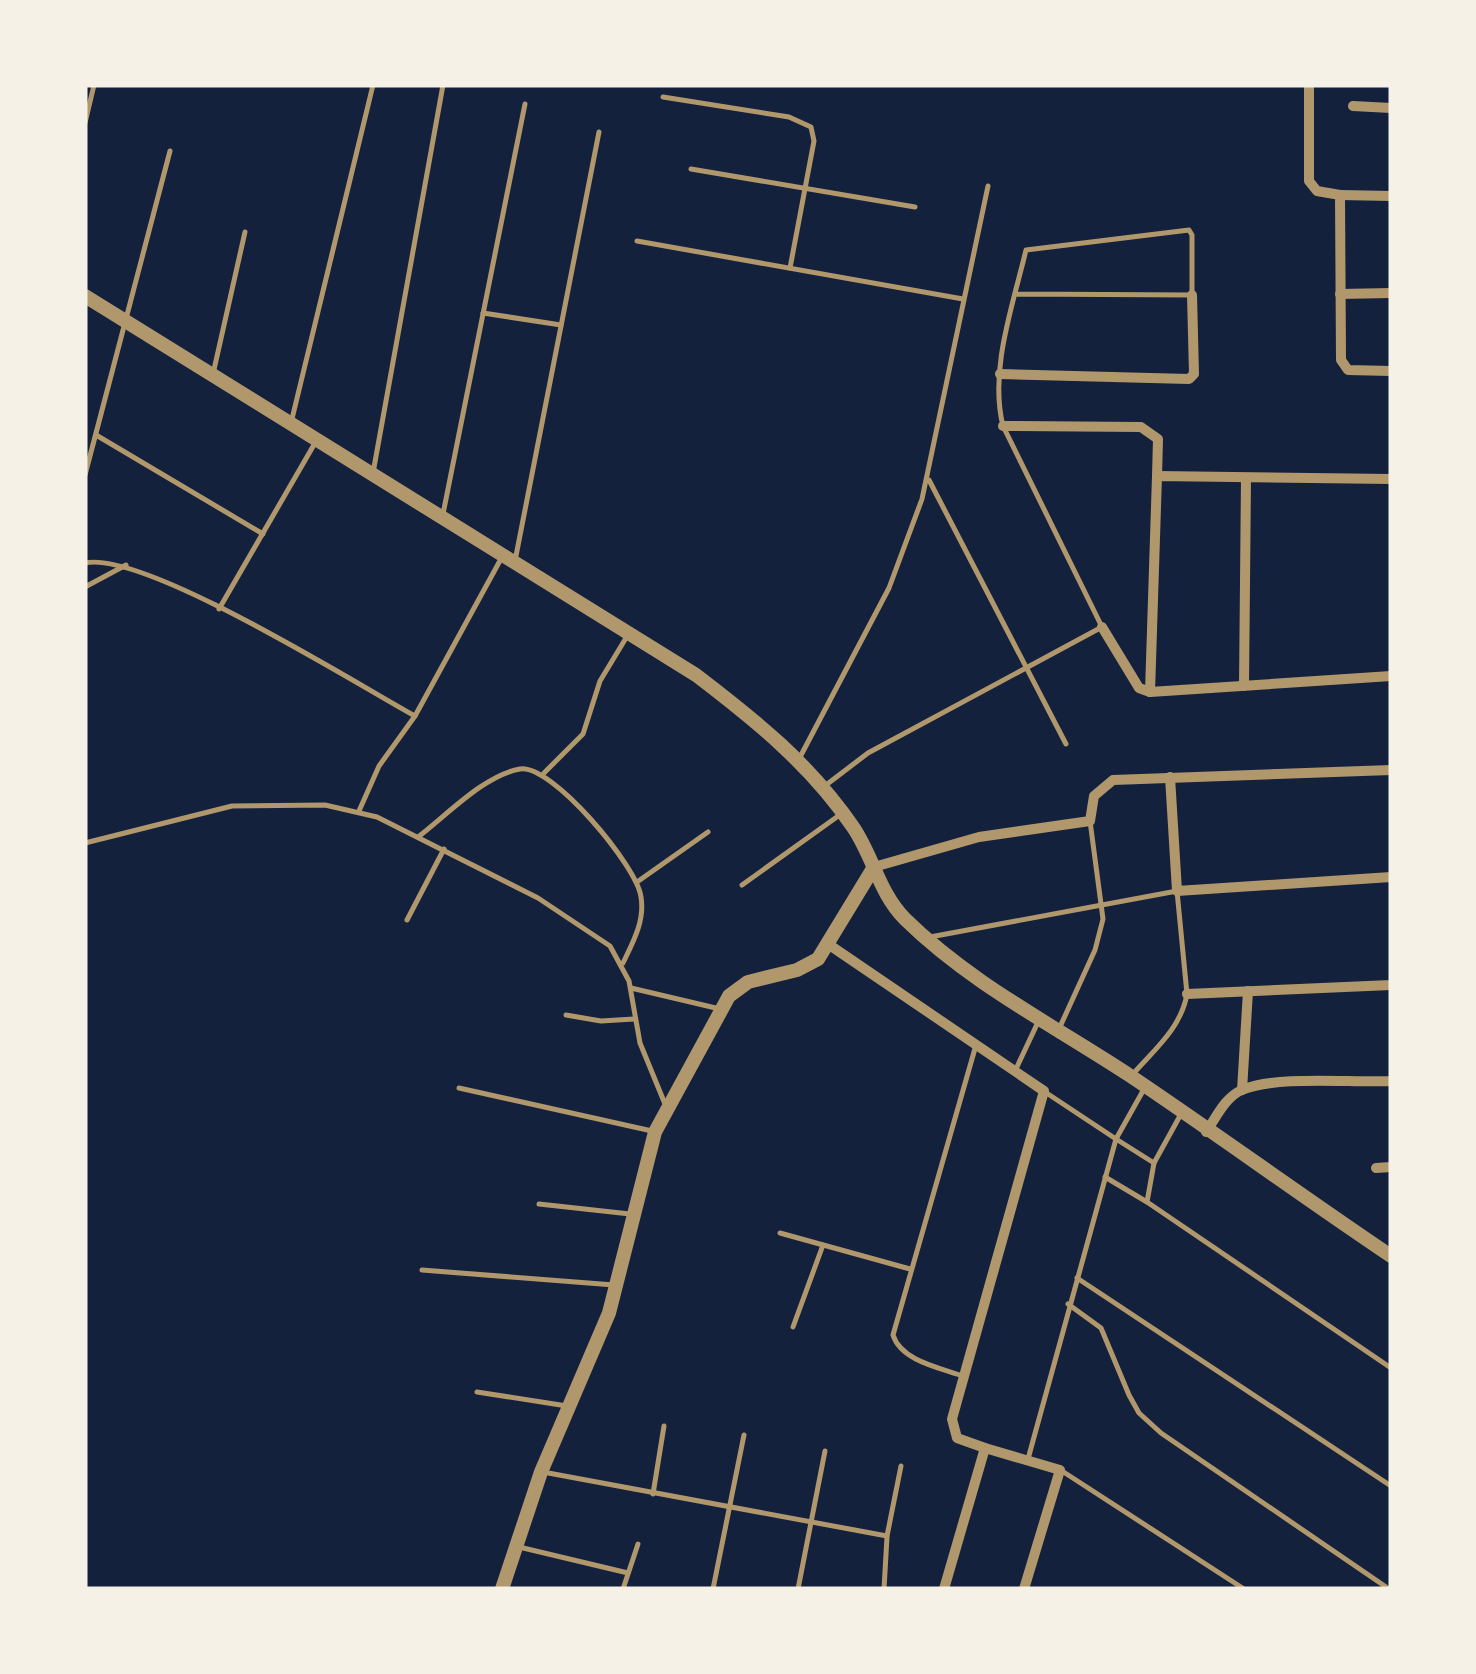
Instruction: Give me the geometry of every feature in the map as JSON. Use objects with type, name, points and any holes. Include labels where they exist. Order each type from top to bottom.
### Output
[{"type":"street","points":[[1310,85],[1310,181],[1317,192],[1391,196]]},
{"type":"street","points":[[1353,106],[1391,108]]},
{"type":"street","points":[[1340,196],[1341,360],[1348,370],[1391,370]]},
{"type":"street","points":[[1340,294],[1391,294]]},
{"type":"street","points":[[1000,374],[1189,380],[1194,374],[1192,295]]},
{"type":"street","points":[[85,296],[696,675],[799,759],[842,812],[891,904],[926,938],[1039,1020],[1130,1076],[1391,1256]]},
{"type":"street","points":[[1004,426],[1141,426],[1158,439],[1150,692]]},
{"type":"street","points":[[1157,476],[1391,480]]},
{"type":"street","points":[[1244,686],[1246,478]]},
{"type":"street","points":[[1102,627],[1139,688],[1150,692],[1391,676]]},
{"type":"street","points":[[502,1589],[541,1472],[600,1340],[655,1132],[720,1010],[736,988],[810,965],[828,944],[874,867],[979,837],[1090,821],[1094,796],[1100,786],[1114,780],[1391,770]]},
{"type":"street","points":[[1170,776],[1178,891],[1391,877]]},
{"type":"street","points":[[828,944],[1044,1091],[951,1430],[957,1438],[1060,1470],[1024,1589]]},
{"type":"street","points":[[1187,994],[1391,985]]},
{"type":"street","points":[[1242,1090],[1248,991]]},
{"type":"street","points":[[1206,1132],[1231,1096],[1242,1090],[1268,1084],[1391,1081]]},
{"type":"street","points":[[1376,1168],[1391,1167]]},
{"type":"street","points":[[944,1589],[985,1448]]},
{"type":"lane","points":[[85,123],[94,85]]},
{"type":"lane","points":[[290,426],[373,85]]},
{"type":"lane","points":[[373,476],[444,85]]},
{"type":"lane","points":[[663,97],[802,120],[814,132],[790,268]]},
{"type":"lane","points":[[443,517],[525,104]]},
{"type":"lane","points":[[359,811],[379,766],[416,716],[509,560],[599,132]]},
{"type":"lane","points":[[85,476],[170,151]]},
{"type":"lane","points":[[691,169],[915,207]]},
{"type":"lane","points":[[799,759],[890,588],[928,479],[988,186]]},
{"type":"lane","points":[[823,787],[868,753],[1102,627],[1004,426],[998,403],[1016,294],[1026,250],[1031,246],[1189,230],[1192,295],[1016,294]]},
{"type":"lane","points":[[212,377],[245,232]]},
{"type":"lane","points":[[636,241],[964,299]]},
{"type":"lane","points":[[484,313],[561,325]]},
{"type":"lane","points":[[96,435],[263,534]]},
{"type":"lane","points":[[219,609],[316,442]]},
{"type":"lane","points":[[928,479],[1066,744]]},
{"type":"lane","points":[[85,564],[126,565],[219,609],[416,716]]},
{"type":"lane","points":[[85,588],[126,565]]},
{"type":"lane","points":[[544,772],[583,734],[600,681],[629,634]]},
{"type":"lane","points":[[418,836],[506,774],[532,768],[544,772],[577,806],[637,882],[640,924],[622,964]]},
{"type":"lane","points":[[85,843],[232,806],[291,803],[359,811],[418,836],[576,920],[610,946],[631,988],[634,1019],[666,1107]]},
{"type":"lane","points":[[742,886],[842,812]]},
{"type":"lane","points":[[1057,1032],[1095,950],[1102,905],[1090,821]]},
{"type":"lane","points":[[637,882],[708,832]]},
{"type":"lane","points":[[407,920],[444,849]]},
{"type":"lane","points":[[926,938],[1178,891],[1187,994],[1178,1022],[1130,1076]]},
{"type":"lane","points":[[631,988],[720,1010]]},
{"type":"lane","points":[[566,1014],[601,1021],[634,1019]]},
{"type":"lane","points":[[1015,1072],[1039,1020]]},
{"type":"lane","points":[[966,1378],[910,1356],[895,1342],[894,1326],[976,1045]]},
{"type":"lane","points":[[459,1088],[655,1132]]},
{"type":"lane","points":[[1028,1460],[1116,1139],[1145,1088]]},
{"type":"lane","points":[[1044,1091],[1154,1163]]},
{"type":"lane","points":[[1147,1202],[1154,1163],[1181,1114]]},
{"type":"lane","points":[[1105,1177],[1391,1368]]},
{"type":"lane","points":[[539,1204],[636,1214]]},
{"type":"lane","points":[[780,1232],[910,1269]]},
{"type":"lane","points":[[793,1327],[823,1244]]},
{"type":"lane","points":[[422,1270],[617,1286]]},
{"type":"lane","points":[[1077,1278],[1391,1486]]},
{"type":"lane","points":[[1068,1304],[1101,1328],[1128,1395],[1160,1433],[1388,1589]]},
{"type":"lane","points":[[477,1392],[570,1406]]},
{"type":"lane","points":[[653,1494],[664,1426]]},
{"type":"lane","points":[[713,1589],[744,1435]]},
{"type":"lane","points":[[798,1589],[825,1451]]},
{"type":"lane","points":[[884,1589],[887,1536],[901,1466]]},
{"type":"lane","points":[[1060,1470],[1244,1589]]},
{"type":"lane","points":[[541,1472],[887,1536]]},
{"type":"lane","points":[[623,1589],[638,1544]]},
{"type":"lane","points":[[515,1546],[628,1573]]}]
